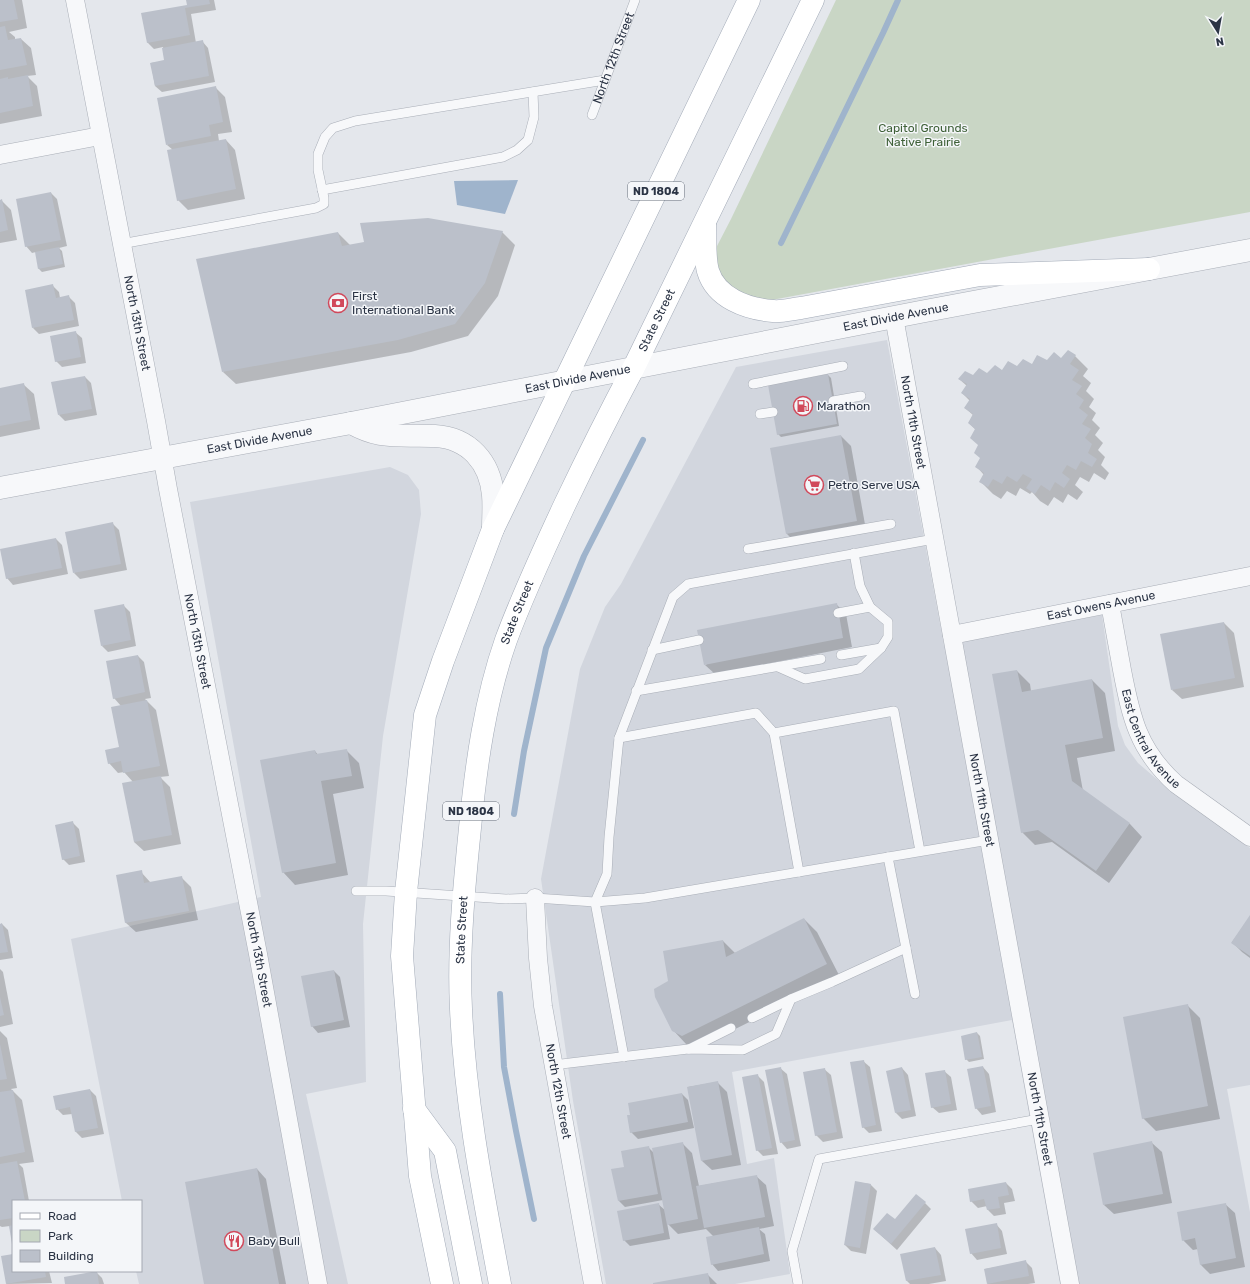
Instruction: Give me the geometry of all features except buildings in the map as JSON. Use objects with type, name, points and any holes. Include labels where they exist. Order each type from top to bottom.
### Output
[{"type":"main road","name":"ND 1804","points":[[442,1284],[420,1176],[402,956],[406,892],[425,715],[446,654],[493,529],[748,0]]},
{"type":"main road","name":"State Street","points":[[500,1284],[472,1125],[463,1046],[460,973],[464,897],[475,775],[488,705],[506,641],[538,561],[604,423],[634,367],[813,0]]},
{"type":"main road","points":[[705,221],[708,271],[717,287],[729,297],[746,307],[774,311],[801,308],[980,275],[1149,269]]},
{"type":"main road","points":[[414,1108],[445,1151],[471,1284]]},
{"type":"street","name":"North 13th Street","points":[[75,0],[258,954],[318,1284]]},
{"type":"street","points":[[0,156],[100,136]]},
{"type":"street","name":"East Divide Avenue","points":[[0,488],[351,423],[894,316],[1250,250]]},
{"type":"street","name":"North 11th Street","points":[[894,316],[1070,1284]]},
{"type":"street","points":[[351,423],[378,434],[397,436],[436,436],[450,438],[460,442],[476,453],[490,480],[493,495],[493,529]]},
{"type":"street","name":"East Owens Avenue","points":[[952,635],[1250,576]]},
{"type":"street","name":"East Central Avenue","points":[[1110,604],[1132,718],[1148,753],[1166,775],[1181,788],[1250,837]]},
{"type":"street","name":"North 12th Street","points":[[535,898],[540,981],[553,1065],[594,1284]]},
{"type":"lane","name":"North 12th Street","points":[[592,116],[635,0]]},
{"type":"lane","points":[[121,244],[316,208],[324,204],[318,170],[318,154],[325,138],[333,128],[355,121],[605,80]]},
{"type":"lane","points":[[322,190],[503,157],[517,150],[528,140],[534,117],[533,92]]},
{"type":"lane","points":[[753,384],[843,366]]},
{"type":"lane","points":[[833,400],[861,396]]},
{"type":"lane","points":[[760,414],[773,412]]},
{"type":"lane","points":[[748,549],[891,524]]},
{"type":"lane","points":[[624,1056],[595,902],[607,874],[609,837],[619,738],[673,597],[688,584],[934,538]]},
{"type":"lane","points":[[778,667],[805,679],[859,669],[881,648],[888,637],[888,622],[870,607],[860,586],[854,553]]},
{"type":"lane","points":[[838,613],[870,607]]},
{"type":"lane","points":[[652,650],[699,640]]},
{"type":"lane","points":[[841,655],[881,648]]},
{"type":"lane","points":[[636,691],[778,667],[821,658]]},
{"type":"lane","points":[[774,733],[894,710],[920,851]]},
{"type":"lane","points":[[619,738],[756,713],[774,733],[799,872]]},
{"type":"lane","points":[[356,892],[406,892],[464,897],[506,899],[535,898],[595,902],[645,898],[989,840]]},
{"type":"lane","points":[[888,857],[915,994]]},
{"type":"lane","points":[[752,1018],[906,948]]},
{"type":"lane","points":[[553,1065],[688,1049],[743,1050],[776,1034],[791,999]]},
{"type":"lane","points":[[688,1049],[731,1028]]},
{"type":"lane","points":[[798,1284],[792,1251],[819,1159],[1039,1119]]},
{"type":"shaded area","points":[[887,340],[944,645],[1102,615],[1118,726],[1125,745],[1138,763],[1166,787],[1250,848],[1250,1085],[1227,1089],[1250,1212],[1250,1284],[1060,1284],[1012,1020],[732,1072],[747,1164],[774,1158],[790,1274],[735,1284],[606,1284],[573,1101],[541,879],[580,669],[605,607],[621,584],[736,367]]},
{"type":"shaded area","points":[[390,467],[408,475],[419,490],[421,514],[383,736],[363,924],[366,1082],[306,1094],[348,1284],[139,1284],[136,1272],[142,1272],[142,1200],[122,1200],[71,939],[261,897],[190,502]]},
{"type":"green space","name":"Capitol Grounds Native Prairie","points":[[836,0],[1250,0],[1250,212],[760,302],[719,282],[716,248]]},
{"type":"water","points":[[518,180],[505,214],[457,205],[454,181]]},
{"type":"waterway","points":[[781,243],[898,0]]},
{"type":"waterway","points":[[514,814],[524,751],[546,648],[584,556],[643,440]]},
{"type":"waterway","points":[[500,994],[504,1067],[534,1219]]},
{"type":"place","name":"First International Bank","points":[[338,303]]},
{"type":"place","name":"Marathon","points":[[803,406]]},
{"type":"place","name":"Petro Serve USA","points":[[814,485]]},
{"type":"place","name":"Baby Bull","points":[[234,1241]]}]
